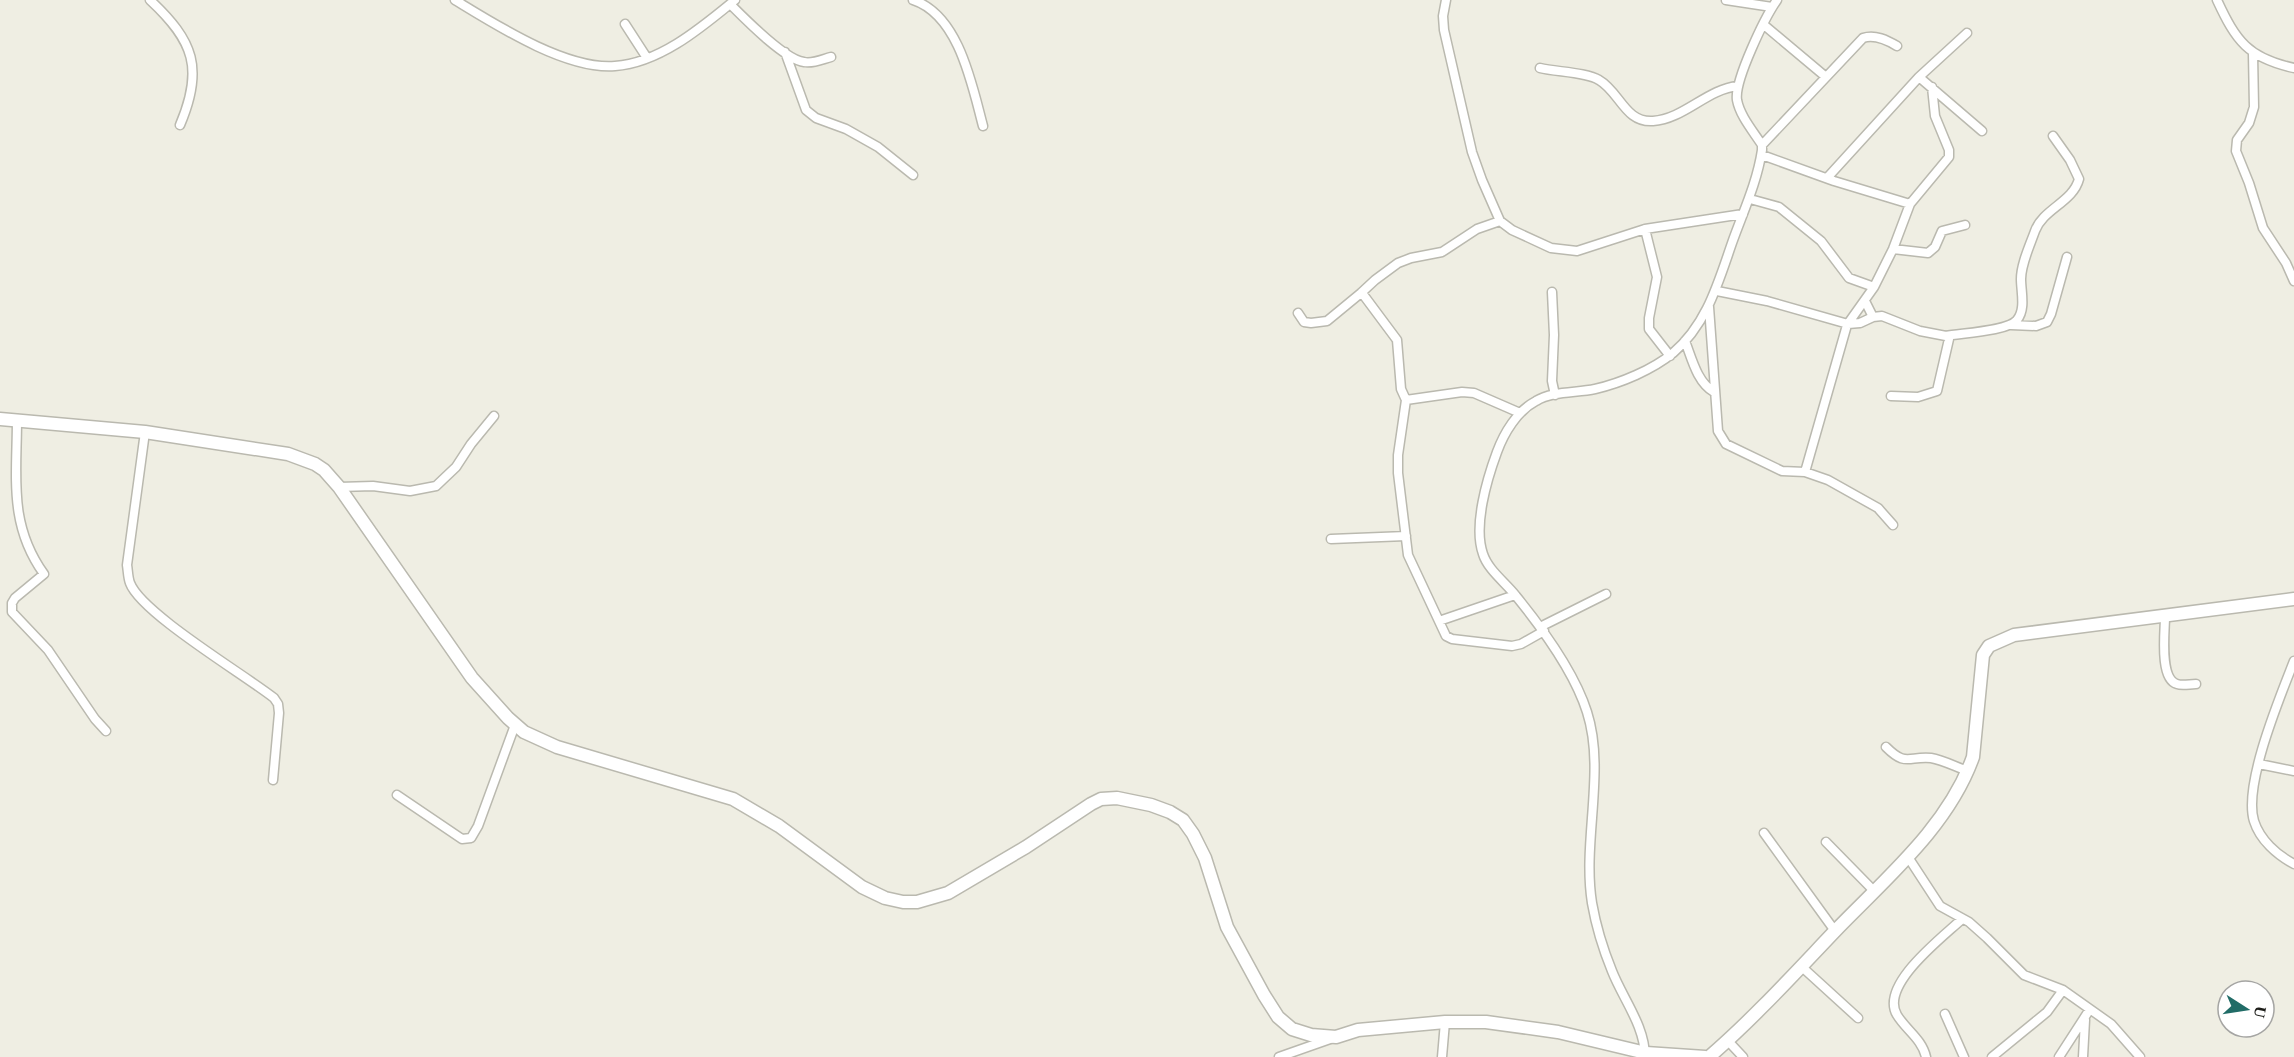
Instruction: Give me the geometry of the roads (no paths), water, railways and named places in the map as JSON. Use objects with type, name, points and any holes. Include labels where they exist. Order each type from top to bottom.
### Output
[{"type":"street","points":[[150,0],[182,33],[191,55],[193,83],[189,105],[180,125]]},
{"type":"street","points":[[455,0],[511,33],[558,54],[583,62],[616,66],[646,58],[680,41],[732,2],[755,29],[804,63],[831,57]]},
{"type":"street","points":[[914,0],[932,8],[965,59],[983,126]]},
{"type":"street","points":[[1446,0],[1443,30],[1470,141],[1482,180],[1500,221],[1525,237],[1551,248],[1577,251],[1646,229],[1743,214]]},
{"type":"street","points":[[1646,1055],[1641,1033],[1612,972],[1598,935],[1592,900],[1590,828],[1594,750],[1588,713],[1576,686],[1542,629],[1487,563],[1482,553],[1481,521],[1486,487],[1498,450],[1508,430],[1521,413],[1537,400],[1596,389],[1628,379],[1670,356],[1685,341],[1709,307],[1717,291],[1750,199],[1762,155],[1762,145],[1744,117],[1738,101],[1738,86],[1774,3],[1728,0]]},
{"type":"street","points":[[2217,0],[2226,20],[2253,54],[2294,68]]},
{"type":"street","points":[[625,24],[646,58]]},
{"type":"street","points":[[1764,25],[1826,77]]},
{"type":"street","points":[[1827,178],[1920,77],[1967,33]]},
{"type":"street","points":[[1762,145],[1857,43],[1867,36],[1888,41],[1897,46]]},
{"type":"street","points":[[785,52],[806,110],[816,118],[846,129],[878,147],[913,175]]},
{"type":"street","points":[[2253,54],[2253,113],[2237,140],[2236,152],[2249,183],[2263,228],[2290,261],[2294,281]]},
{"type":"street","points":[[1540,68],[1598,79],[1614,93],[1632,116],[1645,121],[1656,121],[1688,108],[1720,89],[1738,86]]},
{"type":"street","points":[[1920,77],[1982,131]]},
{"type":"street","points":[[1806,472],[1848,324],[1874,286],[1893,249],[1910,204],[1948,160],[1950,154],[1935,116],[1932,87]]},
{"type":"street","points":[[2011,325],[2020,315],[2023,303],[2021,274],[2036,227],[2074,191],[2079,182],[2078,175],[2053,136]]},
{"type":"street","points":[[1762,155],[1910,204]]},
{"type":"street","points":[[1750,199],[1779,207],[1821,241],[1849,278],[1874,286]]},
{"type":"street","points":[[1298,314],[1304,322],[1328,321],[1398,263],[1442,252],[1477,230],[1500,221]]},
{"type":"street","points":[[1893,249],[1928,253],[1935,247],[1942,231],[1965,225]]},
{"type":"street","points":[[1646,229],[1657,277],[1650,310],[1649,329],[1670,356]]},
{"type":"street","points":[[1717,291],[1767,301],[1848,324],[1882,316],[1920,331],[1946,336],[2011,325],[2036,326],[2047,322],[2067,257]]},
{"type":"street","points":[[1552,292],[1554,335],[1552,381],[1555,395]]},
{"type":"street","points":[[1362,293],[1396,340],[1401,389],[1406,400],[1398,454],[1398,473],[1410,562],[1446,636],[1452,639],[1512,646],[1521,644],[1542,629],[1606,594]]},
{"type":"street","points":[[1865,301],[1873,317]]},
{"type":"street","points":[[1709,307],[1718,431],[1726,444],[1782,471],[1806,472],[1828,480],[1878,508],[1893,525]]},
{"type":"street","points":[[1891,396],[1918,398],[1937,391],[1949,342],[1946,336]]},
{"type":"street","points":[[1685,341],[1700,380],[1705,387],[1714,392]]},
{"type":"street","points":[[1406,400],[1462,392],[1474,393],[1521,413]]},
{"type":"street","points":[[339,487],[373,486],[410,491],[435,486],[456,467],[494,416]]},
{"type":"street","points":[[0,419],[145,432],[296,456],[324,470],[339,487],[467,672],[515,725],[540,741],[557,747],[733,799],[779,826],[862,887],[885,898],[903,902],[928,900],[948,893],[1101,799],[1117,798],[1151,805],[1170,812],[1183,820],[1193,834],[1205,858],[1227,927],[1278,1017],[1292,1029],[1311,1035],[1336,1037]]},
{"type":"street","points":[[17,419],[19,524],[24,540],[44,574],[15,598],[12,603],[12,612],[48,650],[95,719],[106,731]]},
{"type":"street","points":[[145,432],[127,565],[130,584],[144,601],[196,644],[274,698],[278,704],[279,713],[273,780]]},
{"type":"street","points":[[1331,539],[1406,536]]},
{"type":"street","points":[[1439,621],[1515,595]]},
{"type":"street","points":[[1280,1057],[1358,1030],[1445,1022],[1486,1022],[1558,1032],[1620,1053],[1707,1057],[1728,1041],[1908,857],[1947,807],[1968,771],[1973,756],[1983,655],[1989,646],[2014,635],[2165,617],[2294,598]]},
{"type":"street","points":[[2165,617],[2164,661],[2169,675],[2177,684],[2196,684]]},
{"type":"street","points":[[2294,661],[2272,718],[2252,798],[2254,822],[2270,846],[2294,864]]},
{"type":"street","points":[[397,795],[462,839],[471,838],[478,826],[515,725]]},
{"type":"street","points":[[1886,747],[1896,757],[1903,760],[1930,758],[1968,771]]},
{"type":"street","points":[[2259,764],[2294,771]]},
{"type":"street","points":[[1764,833],[1835,931]]},
{"type":"street","points":[[1826,842],[1875,891]]},
{"type":"street","points":[[1908,857],[1940,906],[1969,922],[2024,975],[2063,990],[2111,1024],[2139,1057]]},
{"type":"street","points":[[1926,1057],[1919,1041],[1897,1014],[1893,1002],[1899,986],[1920,956],[1962,919]]},
{"type":"street","points":[[1802,967],[1858,1018]]},
{"type":"street","points":[[1992,1057],[2047,1012],[2063,990]]},
{"type":"street","points":[[2059,1057],[2090,1009]]},
{"type":"street","points":[[1945,1014],[1964,1057]]},
{"type":"street","points":[[2083,1057],[2085,1019]]},
{"type":"street","points":[[1442,1057],[1445,1022]]},
{"type":"street","points":[[1728,1041],[1743,1057]]}]
